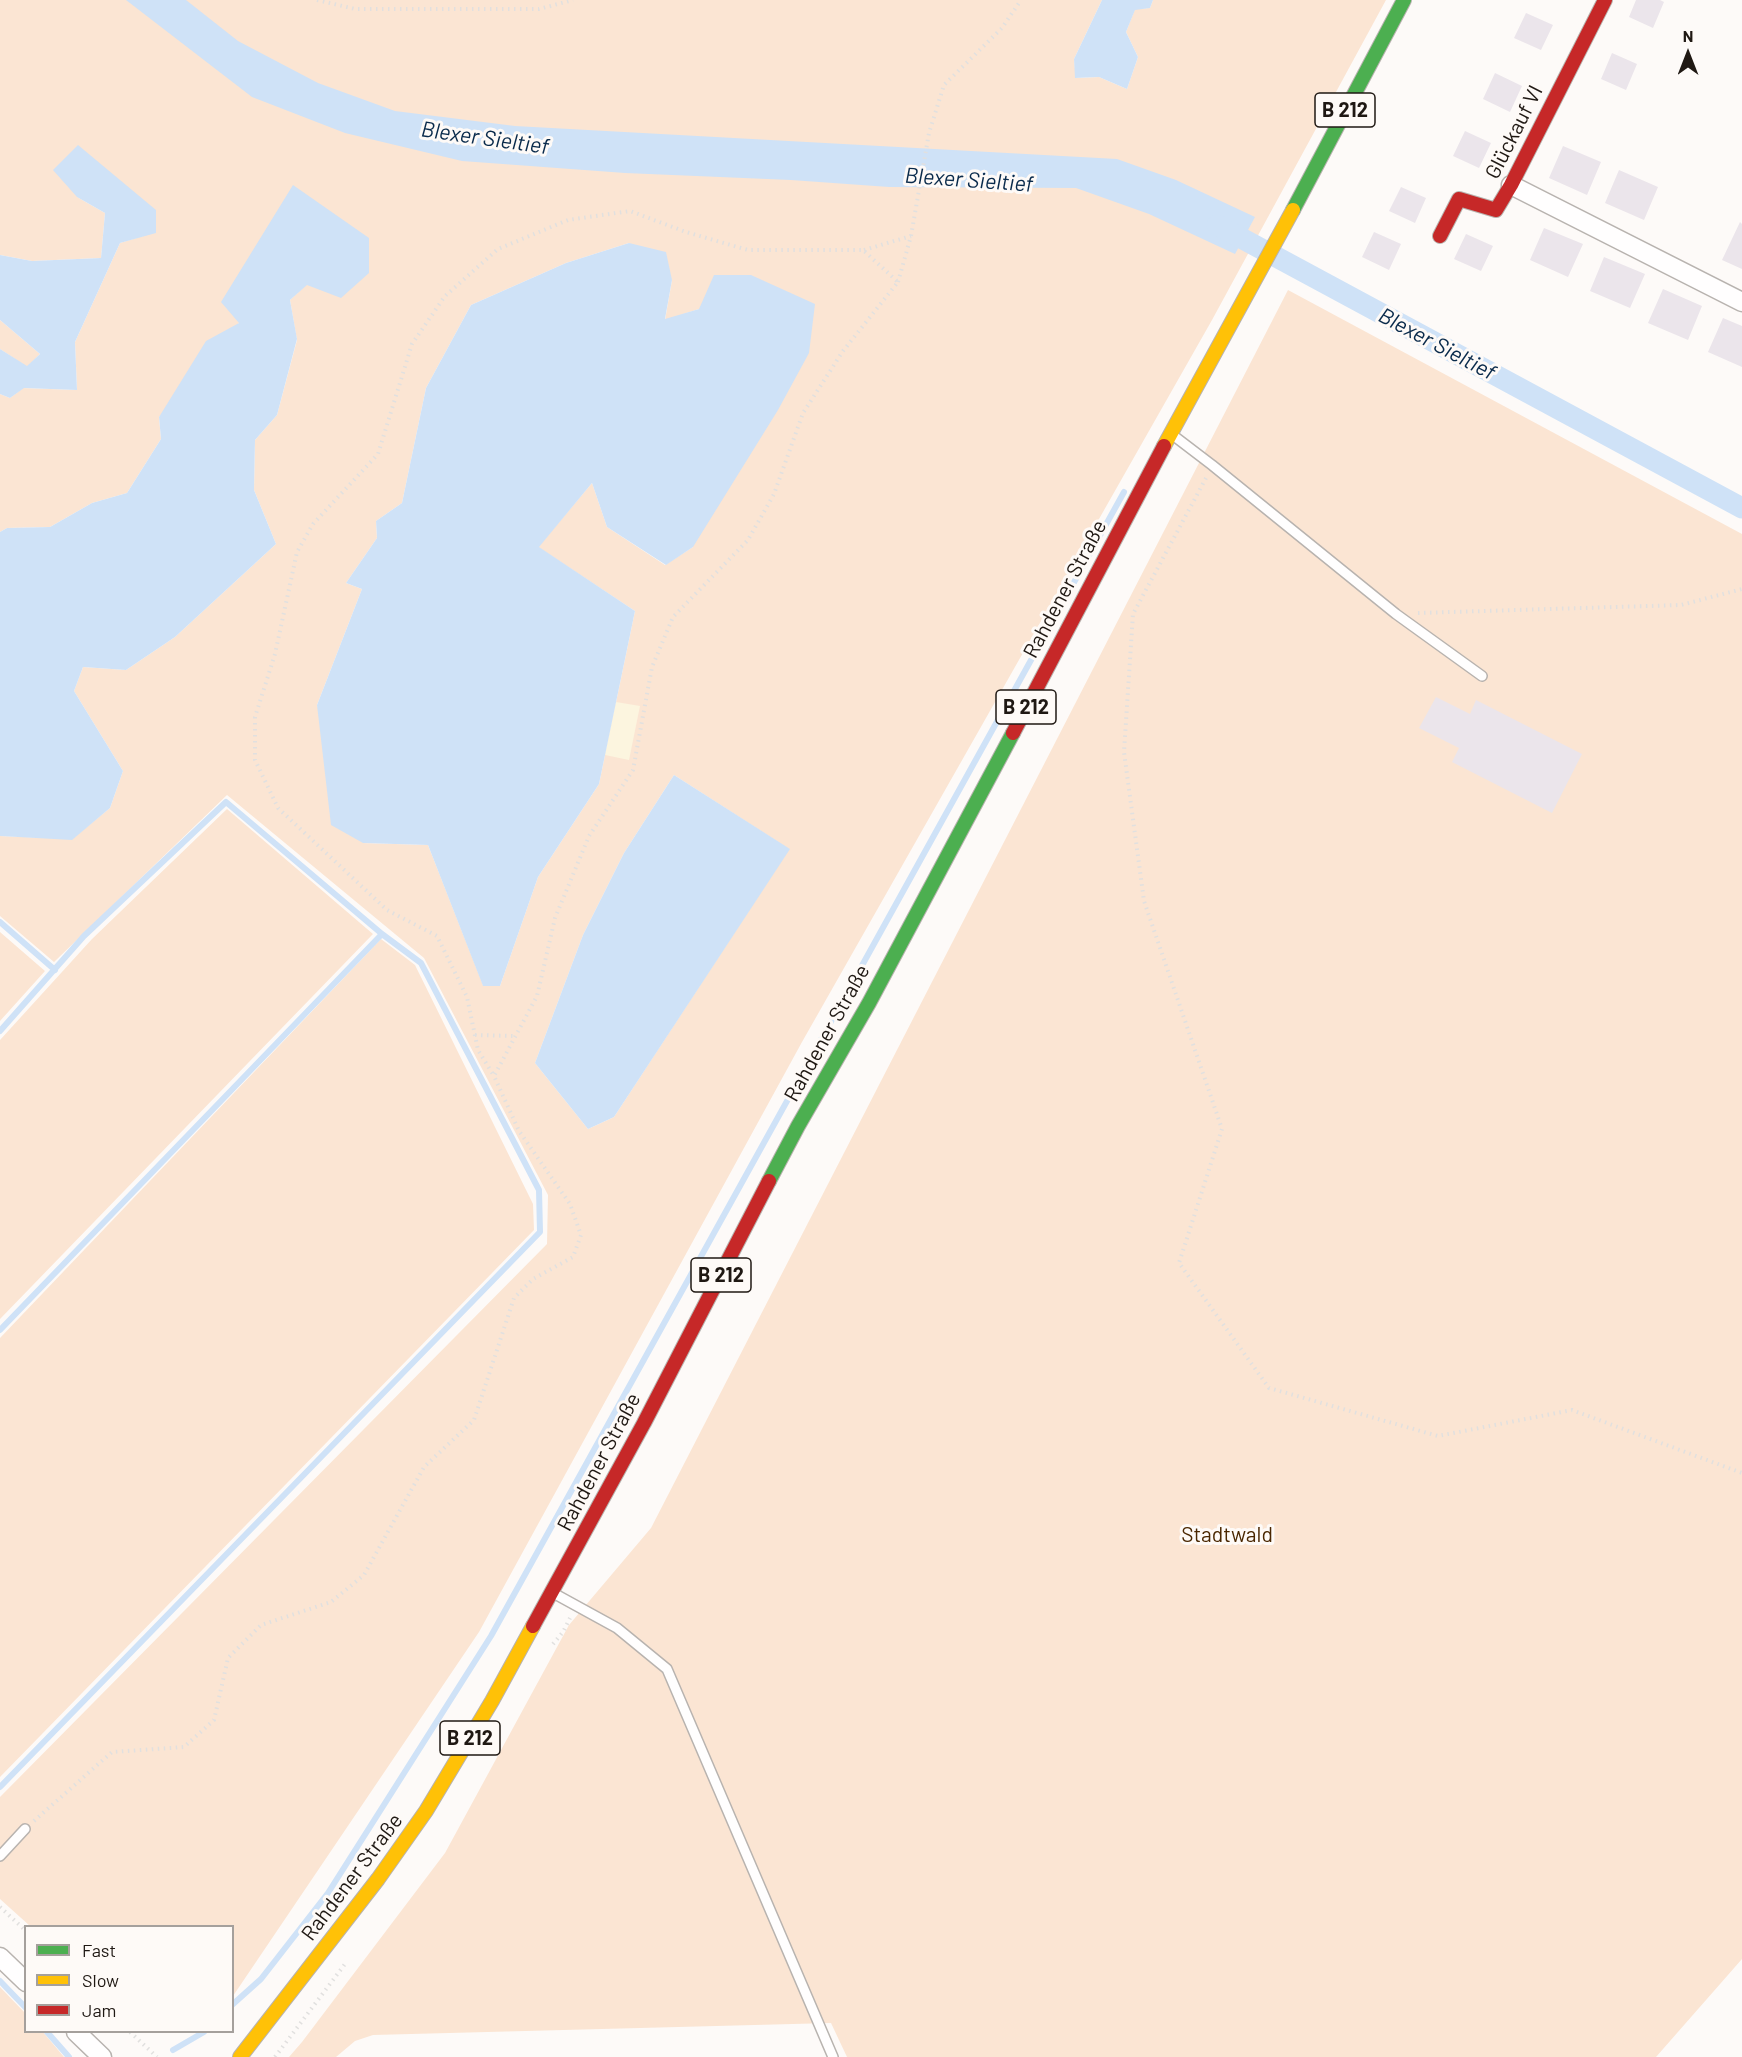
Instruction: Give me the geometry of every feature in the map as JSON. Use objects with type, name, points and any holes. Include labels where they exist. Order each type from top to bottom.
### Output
[{"type":"main road","name":"Rahdener Straße","points":[[240,2057],[371,1887],[426,1811],[492,1701],[553,1593],[798,1126],[874,993],[1404,0]]},
{"type":"main road","name":"Glückauf VI","points":[[1440,236],[1459,199],[1496,210],[1605,0]]},
{"type":"street","points":[[1511,185],[1742,302]]},
{"type":"street","points":[[0,1957],[24,1980]]},
{"type":"street","points":[[78,2033],[98,2055]]},
{"type":"lane","points":[[1171,434],[1396,614],[1482,676]]},
{"type":"lane","points":[[553,1593],[617,1628],[667,1669],[833,2057]]},
{"type":"lane","points":[[0,1856],[25,1829]]},
{"type":"path","points":[[317,0],[355,9],[539,9],[573,0]]},
{"type":"path","points":[[494,1076],[537,996],[555,918],[589,836],[633,770],[652,667],[673,616],[748,540],[774,494],[802,413],[843,351],[898,282],[911,236],[929,133],[944,85],[1002,28],[1021,0]]},
{"type":"path","points":[[25,1829],[112,1752],[184,1747],[214,1720],[228,1658],[261,1625],[331,1602],[364,1575],[424,1467],[474,1420],[514,1299],[533,1279],[573,1257],[581,1235],[570,1204],[519,1131],[494,1076],[478,1050],[467,997],[437,936],[387,910],[278,808],[255,760],[255,717],[275,654],[297,552],[313,524],[378,454],[412,344],[445,296],[498,249],[568,220],[630,211],[686,232],[748,250],[863,250],[911,236]]},
{"type":"path","points":[[863,250],[898,282]]},
{"type":"path","points":[[1212,465],[1133,614],[1124,752],[1144,901],[1222,1129],[1179,1263],[1269,1388],[1438,1436],[1572,1410],[1742,1473]]},
{"type":"path","points":[[1396,614],[1681,605],[1742,589]]},
{"type":"path","points":[[475,1035],[515,1036]]},
{"type":"path","points":[[0,1906],[24,1929]]},
{"type":"path","points":[[132,2033],[157,2057]]},
{"type":"green space","points":[[0,0],[1102,0],[1074,59],[1076,78],[1099,77],[1127,89],[1138,57],[1126,32],[1135,9],[1150,8],[1153,0],[1386,0],[1212,320],[802,1042],[479,1632],[234,1995],[234,1925],[29,1925],[0,1899],[0,1797],[547,1244],[548,1195],[424,958],[227,795],[54,962],[0,916],[0,836],[72,839],[110,808],[123,771],[74,691],[83,667],[126,670],[175,637],[276,544],[254,490],[255,440],[277,415],[297,340],[290,300],[306,285],[369,238],[239,323],[159,417],[161,439],[127,493],[92,503],[50,527],[7,528],[0,532],[0,394],[10,398],[23,388],[77,390],[75,342],[120,243],[156,232],[77,197],[105,213],[101,258],[32,261],[0,255]],"holes":[[[629,243],[672,280],[665,320],[699,309],[693,547],[665,565],[607,527],[592,483],[538,547],[635,611],[599,784],[538,877],[500,986],[483,985],[428,845],[363,843],[317,705],[362,589],[346,583],[377,538],[376,521],[402,503],[426,388],[471,305],[566,263]],[[674,775],[789,849],[614,1117],[588,1129],[535,1063],[583,935],[624,853]]]},
{"type":"green space","name":"Stadtwald","points":[[1288,290],[1742,534],[1742,1959],[1656,2057],[847,2057],[831,2023],[373,2035],[355,2041],[336,2057],[289,2057],[445,1853],[569,1625],[651,1528]]},
{"type":"green space","points":[[0,320],[40,354],[27,367],[0,349]]},
{"type":"green space","points":[[227,809],[373,934],[0,1319],[0,1040],[92,939]]},
{"type":"green space","points":[[0,932],[45,971],[0,1021]]},
{"type":"green space","points":[[381,939],[415,965],[533,1204],[534,1230],[0,1777],[0,1338]]},
{"type":"green space","points":[[0,1987],[24,2012],[24,2033],[44,2033],[64,2057],[0,2057]]},
{"type":"sand","points":[[616,702],[640,706],[629,760],[605,755]]},
{"type":"water","points":[[126,0],[186,0],[238,41],[318,83],[395,111],[515,126],[1117,159],[1176,180],[1255,217],[1235,254],[1149,214],[1076,188],[889,187],[791,180],[625,173],[462,161],[345,133],[252,97]]},
{"type":"water","points":[[1102,0],[1153,0],[1150,8],[1135,10],[1126,32],[1138,57],[1127,89],[1099,77],[1075,78],[1074,59]]},
{"type":"water","points":[[78,145],[156,210],[156,233],[120,243],[75,342],[77,390],[24,388],[10,398],[0,394],[0,349],[27,366],[40,354],[0,320],[0,255],[32,261],[101,258],[105,213],[77,197],[53,170]]},
{"type":"water","points":[[293,185],[369,238],[369,273],[341,298],[307,285],[290,300],[297,339],[277,415],[255,440],[254,490],[276,544],[175,637],[126,670],[83,667],[74,691],[123,771],[110,808],[72,840],[0,836],[0,532],[7,528],[50,527],[92,503],[127,493],[161,439],[159,417],[206,341],[239,323],[221,302]]},
{"type":"water","points":[[629,243],[666,252],[672,280],[665,319],[699,309],[714,275],[751,275],[815,304],[809,353],[778,410],[693,547],[666,565],[607,527],[592,483],[539,547],[635,611],[599,784],[538,877],[500,986],[483,986],[428,845],[363,843],[331,825],[317,705],[362,589],[346,583],[377,538],[376,521],[402,503],[426,388],[471,305],[566,263]]},
{"type":"water","points":[[674,775],[790,849],[614,1117],[588,1129],[535,1063],[583,935],[624,853]]},
{"type":"building","points":[[1636,0],[1664,2],[1653,28],[1629,17]]},
{"type":"building","points":[[1526,13],[1553,25],[1541,50],[1514,38]]},
{"type":"building","points":[[1612,53],[1637,64],[1626,90],[1601,79]]},
{"type":"building","points":[[1495,73],[1522,86],[1510,112],[1483,99]]},
{"type":"building","points":[[1465,131],[1491,143],[1479,168],[1453,156]]},
{"type":"building","points":[[1563,146],[1601,162],[1587,195],[1549,178]]},
{"type":"building","points":[[1619,170],[1658,187],[1644,220],[1605,203]]},
{"type":"building","points":[[1401,187],[1426,198],[1415,223],[1389,211]]},
{"type":"building","points":[[1740,222],[1742,224],[1742,269],[1722,260]]},
{"type":"building","points":[[1544,228],[1583,244],[1568,277],[1530,260]]},
{"type":"building","points":[[1374,232],[1401,244],[1389,270],[1362,257]]},
{"type":"building","points":[[1466,234],[1493,246],[1481,271],[1454,259]]},
{"type":"building","points":[[1604,257],[1645,274],[1630,308],[1590,291]]},
{"type":"building","points":[[1663,289],[1702,306],[1688,340],[1648,323]]},
{"type":"building","points":[[1723,318],[1742,326],[1742,367],[1708,352]]},
{"type":"building","points":[[1436,697],[1470,714],[1476,700],[1582,754],[1552,813],[1452,762],[1459,748],[1419,728]]},
{"type":"waterway","name":"Blexer Sieltief","points":[[1217,225],[1742,508]]},
{"type":"waterway","points":[[234,2003],[261,1979],[328,1893],[491,1636],[1124,492]]},
{"type":"waterway","points":[[0,1031],[84,936],[226,802],[382,934],[421,963],[539,1190],[540,1232],[0,1787]]},
{"type":"waterway","points":[[0,922],[55,970]]},
{"type":"waterway","points":[[0,1330],[382,934]]},
{"type":"waterway","points":[[0,1981],[24,2006]]},
{"type":"waterway","points":[[48,2033],[69,2057]]},
{"type":"waterway","points":[[173,2050],[202,2033]]},
{"type":"traffic: fast","points":[[1293,210],[1404,0]]},
{"type":"traffic: fast","points":[[769,1181],[869,1003],[1013,733]]},
{"type":"traffic: slow","points":[[1164,446],[1293,210]]},
{"type":"traffic: slow","points":[[240,2057],[378,1879],[426,1811],[492,1701],[533,1626]]},
{"type":"traffic: jam","points":[[1440,236],[1459,199],[1496,210],[1605,0]]},
{"type":"traffic: jam","points":[[1013,733],[1164,446]]},
{"type":"traffic: jam","points":[[533,1626],[644,1423],[769,1181]]}]
